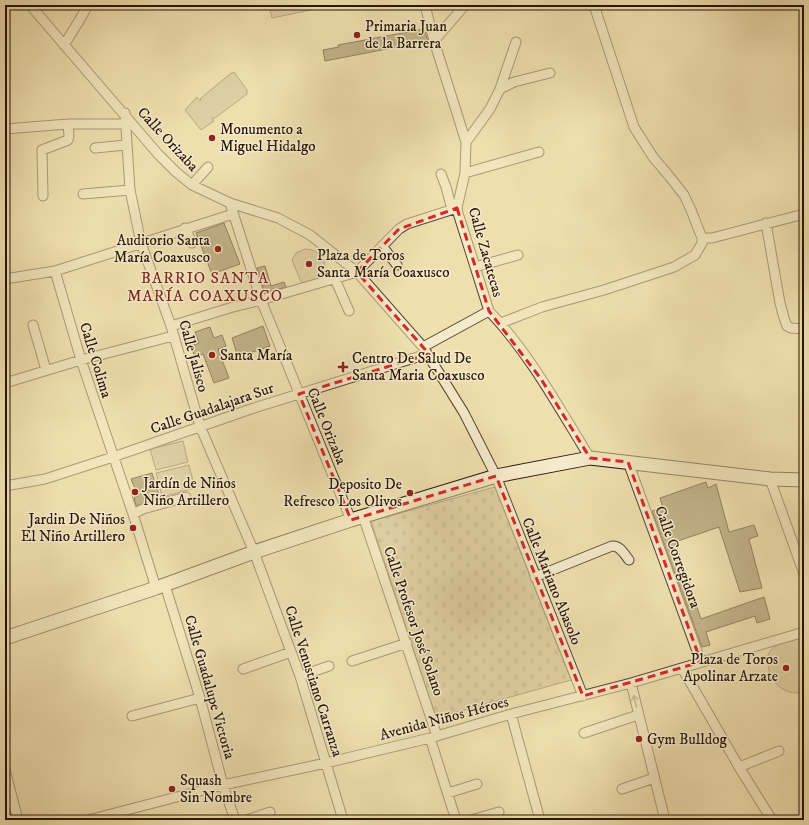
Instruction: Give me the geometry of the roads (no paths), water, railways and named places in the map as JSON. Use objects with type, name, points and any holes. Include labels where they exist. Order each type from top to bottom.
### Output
[{"type":"street","name":"Calle Orizaba","points":[[30,5],[158,154],[176,172],[192,185],[230,203],[232,214],[261,300],[299,394],[357,518]]},
{"type":"street","points":[[64,45],[88,5]]},
{"type":"street","name":"Calle Zacatecas","points":[[425,5],[434,41],[466,142],[465,173],[454,208],[460,221],[489,311],[501,323],[542,379],[590,458]]},
{"type":"street","points":[[434,41],[465,5]]},
{"type":"street","points":[[501,323],[542,307],[604,290],[674,267],[695,255],[702,238],[684,196],[653,157],[634,127],[594,5]]},
{"type":"street","points":[[466,142],[480,124],[500,89],[516,42]]},
{"type":"street","points":[[500,89],[514,82],[550,73]]},
{"type":"street","name":"Calle Jalisco","points":[[124,113],[130,190],[141,243],[171,326],[200,426],[254,552]]},
{"type":"street","points":[[5,129],[68,124],[125,124]]},
{"type":"street","points":[[43,196],[42,150],[68,140],[68,124]]},
{"type":"street","points":[[95,148],[126,145]]},
{"type":"street","points":[[465,173],[539,152]]},
{"type":"street","points":[[192,185],[208,167]]},
{"type":"street","points":[[171,326],[357,272],[392,235],[407,224],[454,208],[441,174]]},
{"type":"street","points":[[83,194],[130,190]]},
{"type":"street","name":"Calle Mariano Abasolo","points":[[230,203],[278,218],[310,235],[357,272],[425,350],[464,413],[496,476],[583,696]]},
{"type":"street","points":[[5,279],[54,271],[232,214]]},
{"type":"street","points":[[702,238],[712,238],[804,214]]},
{"type":"street","points":[[766,223],[784,318],[787,326],[791,328],[804,329]]},
{"type":"street","points":[[185,228],[192,243]]},
{"type":"street","points":[[382,246],[397,265]]},
{"type":"street","points":[[475,267],[518,255]]},
{"type":"street","name":"Calle Colima","points":[[54,271],[113,457]]},
{"type":"street","points":[[335,279],[349,311]]},
{"type":"street","name":"Calle Guadalajara Sur","points":[[5,486],[45,478],[113,457],[425,350],[489,311]]},
{"type":"street","points":[[33,325],[46,370]]},
{"type":"street","points":[[5,383],[81,360],[173,336]]},
{"type":"street","name":"Calle Guadalupe Victoria","points":[[113,457],[132,514],[200,698],[223,785],[235,820]]},
{"type":"street","points":[[5,638],[160,587],[254,552],[357,518],[496,476],[590,458],[770,479],[804,480]]},
{"type":"street","name":"Calle Corregidora","points":[[628,462],[701,662]]},
{"type":"street","points":[[770,479],[804,574]]},
{"type":"street","points":[[132,514],[143,509],[186,497]]},
{"type":"street","name":"Calle Profesor José Solano","points":[[357,518],[407,643],[456,820]]},
{"type":"street","points":[[535,577],[615,545],[620,548],[628,560]]},
{"type":"street","name":"Calle Venustiano Carranza","points":[[254,552],[300,676],[343,820]]},
{"type":"street","name":"Avenida Niños Héroes","points":[[88,820],[223,785],[326,763],[434,737],[510,714],[631,684],[804,632]]},
{"type":"street","points":[[352,661],[407,643]]},
{"type":"street","points":[[244,669],[292,652]]},
{"type":"street","points":[[300,676],[329,666]]},
{"type":"street","points":[[682,668],[739,767],[772,820]]},
{"type":"street","points":[[631,684],[665,820]]},
{"type":"street","points":[[132,716],[200,698]]},
{"type":"street","points":[[510,714],[540,820]]},
{"type":"street","points":[[584,733],[638,715]]},
{"type":"street","points":[[739,767],[779,751]]},
{"type":"street","points":[[5,770],[18,820]]},
{"type":"street","points":[[622,789],[654,778]]},
{"type":"street","points":[[448,793],[477,784]]},
{"type":"street","points":[[123,811],[126,820]]},
{"type":"street","points":[[247,820],[270,812]]},
{"type":"street","points":[[471,820],[499,812]]},
{"type":"place","name":"Primaria Juan de la Barrera","points":[[357,35]]},
{"type":"place","name":"Monumento a Miguel Hidalgo","points":[[212,138]]},
{"type":"place","name":"Auditorio Santa María Coaxusco","points":[[218,249]]},
{"type":"place","name":"Plaza de Toros Santa María Coaxusco","points":[[309,264]]},
{"type":"place","name":"Santa María","points":[[212,355]]},
{"type":"place","name":"Centro De Salud De Santa Maria Coaxusco","points":[[343,367]]},
{"type":"place","name":"Jardín de Niños Niño Artillero","points":[[135,492]]},
{"type":"place","name":"Deposito De Refresco Los Olivos","points":[[410,493]]},
{"type":"place","name":"Jardin De Niños El Niño Artillero","points":[[133,528]]},
{"type":"place","name":"Plaza de Toros Apolinar Arzate","points":[[786,668]]},
{"type":"place","name":"Gym Bulldog","points":[[639,739]]},
{"type":"place","name":"Squash Sin Nombre","points":[[172,789]]},
{"type":"district","name":"BARRIO SANTA MARÍA COAXUSCO","points":[[205,286]]}]
